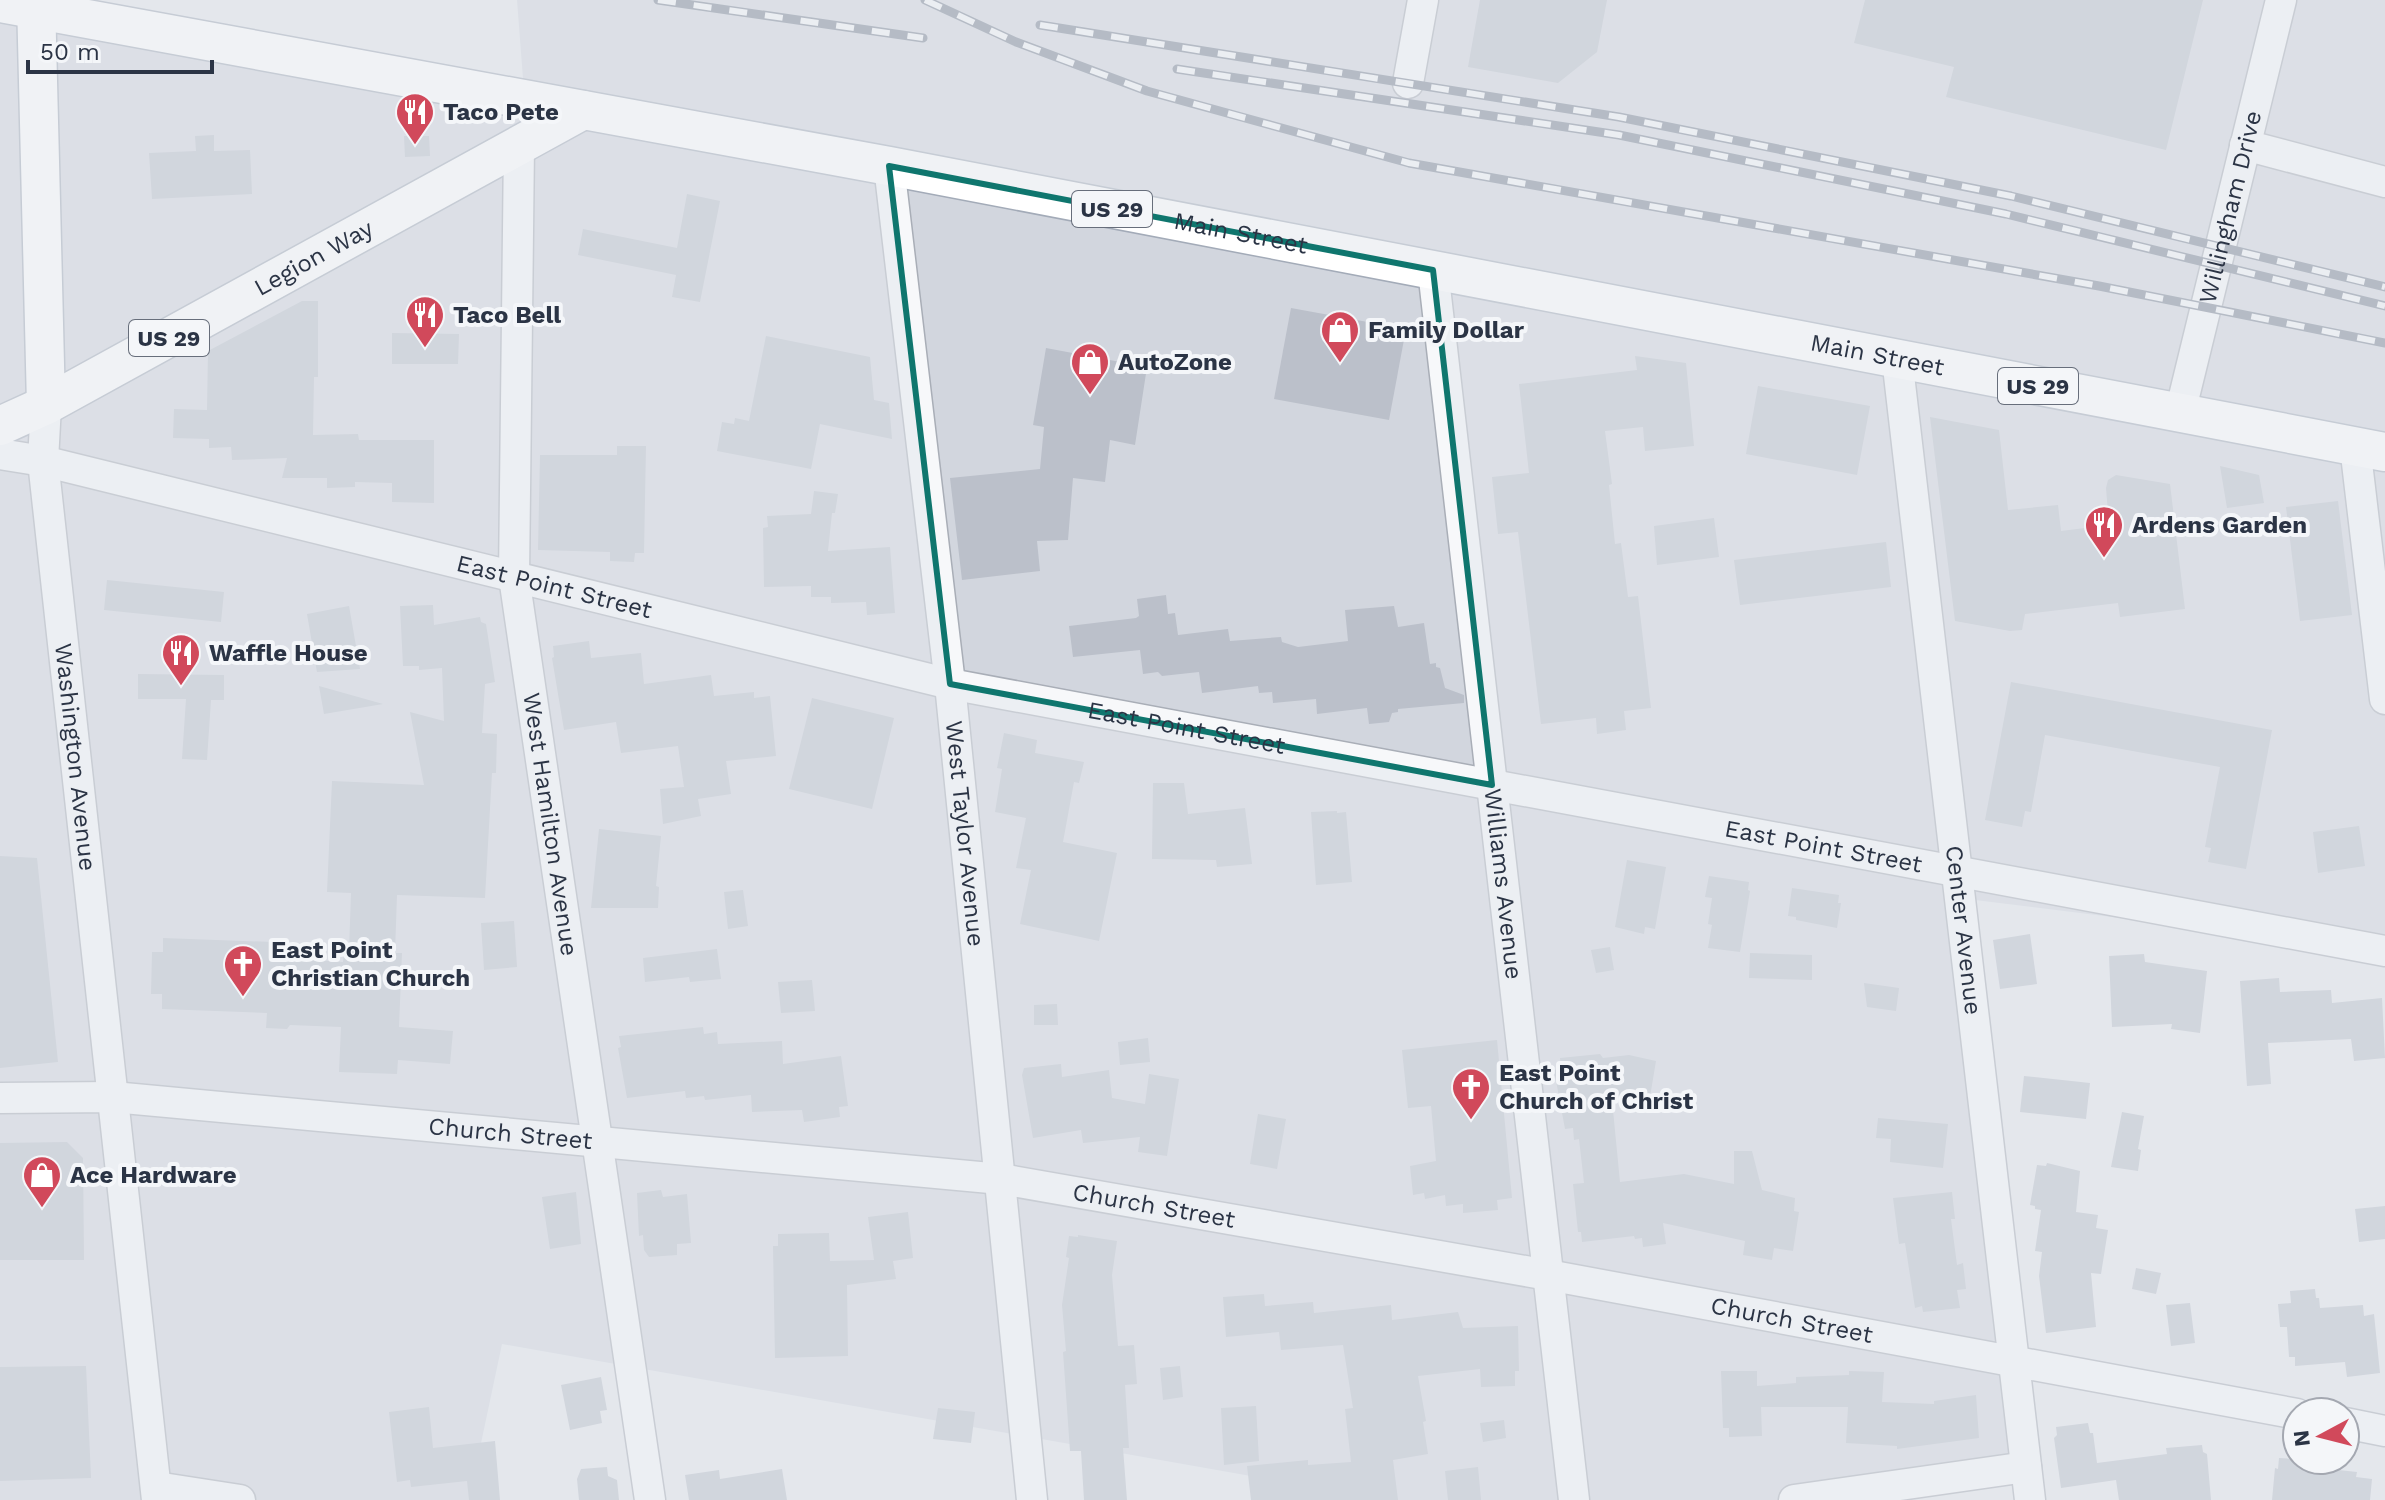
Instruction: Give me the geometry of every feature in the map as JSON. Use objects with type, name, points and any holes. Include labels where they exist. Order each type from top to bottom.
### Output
[{"type":"main road","name":"Main Street","points":[[24,4],[2370,449]]},
{"type":"main road","name":"Washington Avenue","points":[[24,4],[46,405]]},
{"type":"main road","name":"Legion Way","points":[[46,405],[583,110]]},
{"type":"main road","name":"US 29","points":[[0,426],[46,405]]},
{"type":"street","points":[[1408,83],[1423,0]]},
{"type":"street","name":"Willingham Drive","points":[[2180,413],[2281,0]]},
{"type":"street","name":"West Hamilton Avenue","points":[[519,145],[514,577],[650,1500]]},
{"type":"street","points":[[2245,145],[2385,182]]},
{"type":"street","name":"West Taylor Avenue","points":[[889,166],[950,684],[1032,1500]]},
{"type":"street","name":"Williams Avenue","points":[[1433,270],[1574,1500]]},
{"type":"street","name":"Center Avenue","points":[[1897,358],[2030,1500]]},
{"type":"street","name":"Washington Avenue","points":[[46,405],[43,461],[156,1494]]},
{"type":"street","points":[[2370,449],[2385,699]]},
{"type":"street","name":"East Point Street","points":[[0,454],[43,461],[950,684],[2385,951]]},
{"type":"street","name":"Church Street","points":[[0,1098],[113,1097],[1001,1179],[1548,1275],[2281,1411]]},
{"type":"street","points":[[2361,1426],[2385,1431]]},
{"type":"street","points":[[1794,1500],[2026,1467]]},
{"type":"street","points":[[156,1494],[240,1500]]},
{"type":"highlighted area","points":[[889,166],[1433,270],[1492,785],[950,684]]},
{"type":"shaded area","points":[[0,0],[96,0],[525,105],[517,0],[2385,0],[2385,951],[1975,900],[2013,1463],[1792,1500],[1387,1500],[502,1344],[469,1500],[0,1500]]},
{"type":"building","points":[[1480,0],[1607,0],[1597,52],[1558,83],[1468,67]]},
{"type":"building","points":[[1865,0],[2203,0],[2166,150],[1946,97],[1954,67],[1854,43]]},
{"type":"building","points":[[214,135],[214,151],[250,150],[252,194],[152,199],[149,153],[196,151],[195,136]]},
{"type":"building","points":[[404,136],[429,136],[430,156],[405,157]]},
{"type":"building","points":[[687,194],[720,201],[700,302],[672,297],[676,275],[578,255],[583,229],[677,248]]},
{"type":"building","points":[[302,301],[318,301],[318,377],[314,377],[313,435],[358,434],[359,440],[434,440],[434,503],[392,502],[392,483],[355,482],[355,487],[327,488],[327,478],[282,478],[287,458],[232,460],[231,447],[209,448],[209,439],[173,438],[174,409],[207,410],[208,351]]},
{"type":"building","name":"Family Dollar","points":[[1291,308],[1406,329],[1389,420],[1274,399]]},
{"type":"building","name":"Taco Bell","points":[[392,333],[459,334],[458,364],[392,364]]},
{"type":"building","points":[[766,336],[870,357],[874,400],[889,403],[892,439],[820,424],[811,469],[717,451],[722,422],[734,424],[735,418],[749,421]]},
{"type":"building","points":[[1046,348],[1147,367],[1135,445],[1110,440],[1105,482],[1073,478],[1068,540],[1037,541],[1040,571],[962,580],[950,478],[1040,469],[1044,427],[1033,425]]},
{"type":"building","points":[[1635,356],[1686,363],[1694,446],[1645,451],[1643,427],[1605,431],[1615,544],[1621,543],[1628,597],[1638,596],[1651,708],[1624,711],[1626,730],[1597,734],[1596,718],[1541,724],[1518,532],[1498,534],[1492,477],[1529,473],[1519,384],[1637,370]]},
{"type":"building","points":[[1758,386],[1870,406],[1857,475],[1746,454]]},
{"type":"building","points":[[1930,417],[1999,430],[2008,510],[2058,505],[2061,531],[2109,525],[2106,488],[2108,480],[2116,475],[2170,484],[2185,609],[2120,617],[2118,603],[2025,614],[2022,630],[2010,631],[1955,621]]},
{"type":"building","points":[[617,446],[646,446],[644,553],[635,553],[634,562],[610,561],[610,552],[538,550],[540,455],[617,455]]},
{"type":"building","points":[[2220,466],[2259,475],[2264,503],[2227,508]]},
{"type":"building","points":[[814,491],[838,494],[835,513],[832,513],[828,551],[890,547],[895,613],[867,615],[866,602],[831,603],[831,597],[811,597],[811,586],[764,587],[763,528],[768,527],[767,516],[811,514]]},
{"type":"building","points":[[2338,501],[2352,615],[2300,621],[2286,507]]},
{"type":"building","points":[[1714,518],[1719,557],[1657,565],[1654,526]]},
{"type":"building","points":[[1886,542],[1891,587],[1740,605],[1734,560]]},
{"type":"building","points":[[107,580],[224,592],[221,622],[104,610]]},
{"type":"building","points":[[1166,595],[1168,614],[1175,613],[1178,635],[1228,629],[1230,641],[1281,637],[1282,642],[1298,647],[1348,641],[1345,610],[1394,606],[1398,627],[1424,623],[1430,664],[1436,663],[1436,667],[1440,668],[1445,688],[1464,695],[1464,703],[1398,709],[1398,712],[1392,713],[1389,722],[1369,724],[1367,708],[1317,714],[1316,699],[1273,703],[1272,692],[1259,693],[1258,686],[1202,693],[1199,672],[1162,676],[1158,672],[1143,674],[1140,650],[1073,657],[1069,626],[1136,618],[1139,616],[1137,599]]},
{"type":"building","points":[[433,605],[434,625],[480,617],[481,622],[486,624],[495,682],[485,684],[482,733],[497,734],[485,898],[397,895],[395,953],[402,953],[399,1027],[453,1031],[450,1064],[398,1060],[397,1074],[339,1072],[341,1027],[290,1025],[287,1029],[266,1028],[267,1013],[162,1009],[162,994],[151,994],[152,952],[163,952],[163,938],[298,943],[298,959],[343,962],[344,951],[349,951],[351,893],[327,892],[332,781],[424,785],[410,712],[444,721],[442,668],[419,670],[419,666],[403,666],[400,606]]},
{"type":"building","points":[[349,606],[360,669],[317,672],[307,614]]},
{"type":"building","points":[[589,641],[591,658],[641,653],[644,684],[711,675],[714,696],[754,692],[754,698],[770,696],[776,756],[726,761],[731,794],[698,799],[701,816],[663,824],[660,789],[684,787],[678,746],[621,753],[616,722],[564,730],[552,658],[553,646]]},
{"type":"building","points":[[138,674],[224,675],[224,700],[211,700],[207,760],[182,759],[186,699],[138,699]]},
{"type":"building","points":[[2011,682],[2272,730],[2246,869],[2208,862],[2211,848],[2205,847],[2220,767],[2045,735],[2031,812],[2025,811],[2022,827],[1985,820]]},
{"type":"building","points":[[319,686],[383,704],[324,714]]},
{"type":"building","points":[[812,698],[894,718],[872,809],[789,789]]},
{"type":"building","points":[[1004,733],[1037,740],[1035,753],[1084,762],[1079,783],[1074,782],[1063,842],[1117,853],[1099,941],[1020,924],[1031,870],[1016,868],[1026,818],[995,812],[1002,769],[997,768]]},
{"type":"building","points":[[1153,783],[1184,783],[1188,814],[1245,808],[1252,864],[1217,867],[1216,860],[1152,859]]},
{"type":"building","points":[[1311,812],[1346,812],[1352,882],[1316,885]]},
{"type":"building","points":[[2359,826],[2365,866],[2318,873],[2313,832]]},
{"type":"building","points":[[599,829],[661,836],[656,886],[659,887],[658,908],[591,908]]},
{"type":"building","points":[[0,856],[37,858],[58,1062],[0,1068]]},
{"type":"building","points":[[1627,860],[1666,867],[1655,929],[1645,927],[1644,934],[1615,927]]},
{"type":"building","points":[[1709,876],[1749,882],[1740,952],[1708,948],[1712,898],[1705,897]]},
{"type":"building","points":[[1792,888],[1839,895],[1838,903],[1841,903],[1837,928],[1788,916]]},
{"type":"building","points":[[743,890],[748,926],[728,929],[724,892]]},
{"type":"building","points":[[514,921],[517,967],[484,970],[481,923]]},
{"type":"building","points":[[2030,934],[2037,984],[2000,989],[1993,940]]},
{"type":"building","points":[[1610,947],[1614,970],[1596,973],[1591,950]]},
{"type":"building","points":[[717,949],[721,979],[690,982],[689,977],[645,982],[643,958]]},
{"type":"building","points":[[1750,953],[1812,955],[1812,980],[1749,978]]},
{"type":"building","points":[[2144,954],[2145,962],[2207,971],[2200,1033],[2171,1029],[2172,1024],[2112,1027],[2109,956]]},
{"type":"building","points":[[2279,978],[2280,992],[2331,990],[2332,1003],[2382,998],[2385,1058],[2354,1061],[2351,1039],[2268,1043],[2271,1084],[2247,1086],[2240,981]]},
{"type":"building","points":[[812,980],[815,1011],[781,1013],[778,982]]},
{"type":"building","points":[[1864,983],[1899,988],[1896,1011],[1867,1007]]},
{"type":"building","points":[[1057,1004],[1058,1025],[1034,1025],[1034,1005]]},
{"type":"building","points":[[703,1027],[704,1034],[717,1032],[718,1044],[782,1041],[783,1064],[841,1056],[848,1106],[839,1107],[840,1117],[804,1122],[802,1110],[752,1112],[751,1095],[705,1100],[704,1096],[686,1098],[685,1091],[627,1098],[618,1048],[621,1047],[619,1036]]},
{"type":"building","points":[[1148,1038],[1150,1062],[1120,1065],[1118,1042]]},
{"type":"building","name":"East Point Church of Christ","points":[[1497,1040],[1512,1198],[1497,1200],[1498,1210],[1463,1213],[1463,1204],[1446,1206],[1445,1195],[1425,1199],[1424,1193],[1413,1195],[1410,1166],[1436,1161],[1431,1106],[1408,1108],[1402,1050]]},
{"type":"building","points":[[1600,1054],[1603,1058],[1629,1055],[1656,1061],[1650,1097],[1612,1100],[1620,1182],[1684,1174],[1734,1184],[1734,1151],[1752,1151],[1762,1190],[1795,1198],[1794,1211],[1799,1212],[1793,1251],[1774,1248],[1772,1260],[1743,1255],[1745,1241],[1663,1223],[1666,1244],[1643,1247],[1642,1238],[1635,1239],[1634,1236],[1582,1242],[1581,1232],[1578,1232],[1573,1184],[1584,1183],[1579,1139],[1574,1140],[1573,1128],[1565,1129],[1554,1070],[1561,1069],[1560,1058]]},
{"type":"building","points":[[1061,1064],[1062,1077],[1109,1070],[1112,1098],[1145,1104],[1149,1074],[1179,1079],[1167,1156],[1138,1152],[1140,1137],[1083,1143],[1081,1130],[1033,1138],[1022,1075],[1024,1068]]},
{"type":"building","points":[[2024,1076],[2090,1083],[2086,1119],[2020,1112]]},
{"type":"building","points":[[2122,1112],[2144,1116],[2138,1171],[2111,1167]]},
{"type":"building","points":[[1258,1114],[1286,1119],[1277,1169],[1250,1164]]},
{"type":"building","points":[[1878,1118],[1948,1124],[1943,1168],[1890,1162],[1891,1139],[1876,1138]]},
{"type":"building","name":"Ace Hardware","points":[[67,1142],[83,1158],[84,1260],[0,1260],[0,1143]]},
{"type":"building","points":[[2047,1163],[2080,1171],[2076,1212],[2098,1215],[2096,1228],[2108,1230],[2101,1274],[2091,1273],[2096,1327],[2046,1333],[2039,1276],[2042,1252],[2035,1251],[2041,1210],[2030,1205],[2037,1165],[2046,1166]]},
{"type":"building","points":[[661,1190],[663,1197],[687,1194],[691,1243],[677,1244],[677,1255],[649,1257],[644,1250],[643,1235],[639,1236],[637,1193]]},
{"type":"building","points":[[576,1192],[581,1244],[550,1249],[542,1197]]},
{"type":"building","points":[[1952,1192],[1955,1219],[1951,1219],[1957,1265],[1963,1263],[1966,1289],[1957,1290],[1960,1308],[1923,1312],[1922,1306],[1915,1308],[1905,1243],[1899,1244],[1893,1198]]},
{"type":"building","points":[[2385,1206],[2385,1239],[2359,1242],[2355,1209]]},
{"type":"building","points":[[908,1212],[913,1258],[893,1261],[896,1279],[847,1285],[848,1356],[775,1358],[773,1246],[778,1246],[778,1234],[829,1233],[830,1261],[874,1260],[868,1217]]},
{"type":"building","points":[[1069,1236],[1117,1241],[1112,1275],[1118,1346],[1134,1345],[1137,1384],[1125,1385],[1129,1448],[1123,1448],[1127,1500],[1084,1500],[1081,1451],[1070,1451],[1062,1305]]},
{"type":"building","points":[[2136,1268],[2161,1273],[2156,1294],[2132,1289]]},
{"type":"building","points":[[2315,1289],[2320,1308],[2363,1305],[2364,1316],[2374,1314],[2380,1373],[2347,1377],[2345,1362],[2295,1366],[2295,1357],[2289,1357],[2287,1327],[2280,1327],[2278,1304],[2291,1303],[2290,1291]]},
{"type":"building","points":[[1264,1294],[1265,1306],[1313,1302],[1314,1313],[1391,1305],[1392,1320],[1458,1312],[1463,1328],[1518,1326],[1519,1371],[1515,1371],[1515,1386],[1481,1387],[1480,1369],[1418,1376],[1428,1454],[1393,1460],[1398,1500],[1251,1500],[1247,1466],[1308,1460],[1308,1465],[1351,1462],[1345,1409],[1353,1408],[1343,1345],[1281,1350],[1279,1332],[1226,1337],[1223,1297]]},
{"type":"building","points":[[2190,1303],[2195,1343],[2171,1346],[2166,1305]]},
{"type":"building","points":[[86,1366],[91,1478],[0,1481],[0,1367]]},
{"type":"building","points":[[1180,1366],[1183,1397],[1163,1400],[1160,1368]]},
{"type":"building","points":[[1721,1371],[1757,1371],[1757,1386],[1796,1383],[1796,1377],[1849,1375],[1849,1371],[1884,1372],[1882,1402],[1934,1404],[1934,1401],[1976,1395],[1979,1438],[1897,1449],[1897,1446],[1846,1443],[1848,1407],[1761,1407],[1762,1436],[1729,1437],[1729,1428],[1723,1428]]},
{"type":"building","points":[[601,1377],[607,1410],[600,1411],[602,1423],[570,1430],[561,1385]]},
{"type":"building","points":[[1256,1406],[1259,1461],[1224,1465],[1221,1408]]},
{"type":"building","points":[[429,1407],[433,1448],[495,1441],[500,1500],[469,1500],[467,1481],[411,1487],[410,1480],[397,1482],[389,1412]]},
{"type":"building","points":[[938,1408],[975,1412],[971,1443],[933,1439]]},
{"type":"building","points":[[1504,1420],[1506,1438],[1483,1442],[1480,1423]]},
{"type":"building","points":[[2088,1423],[2090,1433],[2093,1433],[2097,1463],[2167,1454],[2166,1448],[2202,1445],[2203,1452],[2207,1454],[2211,1500],[2119,1500],[2116,1480],[2061,1488],[2054,1438],[2057,1435],[2056,1427]]},
{"type":"building","points":[[2281,1458],[2281,1476],[2356,1476],[2372,1479],[2370,1500],[2272,1500],[2275,1468],[2278,1469]]},
{"type":"building","points":[[607,1467],[608,1476],[617,1480],[619,1500],[579,1500],[577,1479],[581,1469]]},
{"type":"building","points":[[1478,1467],[1481,1500],[1448,1500],[1445,1471]]},
{"type":"building","points":[[782,1469],[787,1500],[689,1500],[685,1475],[719,1470],[720,1479]]},
{"type":"railway","points":[[658,0],[923,38]]},
{"type":"railway","points":[[925,0],[1016,42],[1147,91],[1409,163],[2099,286],[2385,343]]},
{"type":"railway","points":[[1040,25],[1619,117],[2011,196],[2385,287]]},
{"type":"railway","points":[[1177,69],[1619,135],[2006,214],[2385,306]]},
{"type":"place","name":"Taco Pete","points":[[415,146]]},
{"type":"place","name":"Taco Bell","points":[[425,349]]},
{"type":"place","name":"Family Dollar","points":[[1340,364]]},
{"type":"place","name":"AutoZone","points":[[1090,396]]},
{"type":"place","name":"Ardens Garden","points":[[2104,559]]},
{"type":"place","name":"Waffle House","points":[[181,687]]},
{"type":"place","name":"East Point Christian Church","points":[[243,998]]},
{"type":"place","name":"East Point Church of Christ","points":[[1471,1121]]},
{"type":"place","name":"Ace Hardware","points":[[42,1209]]}]
